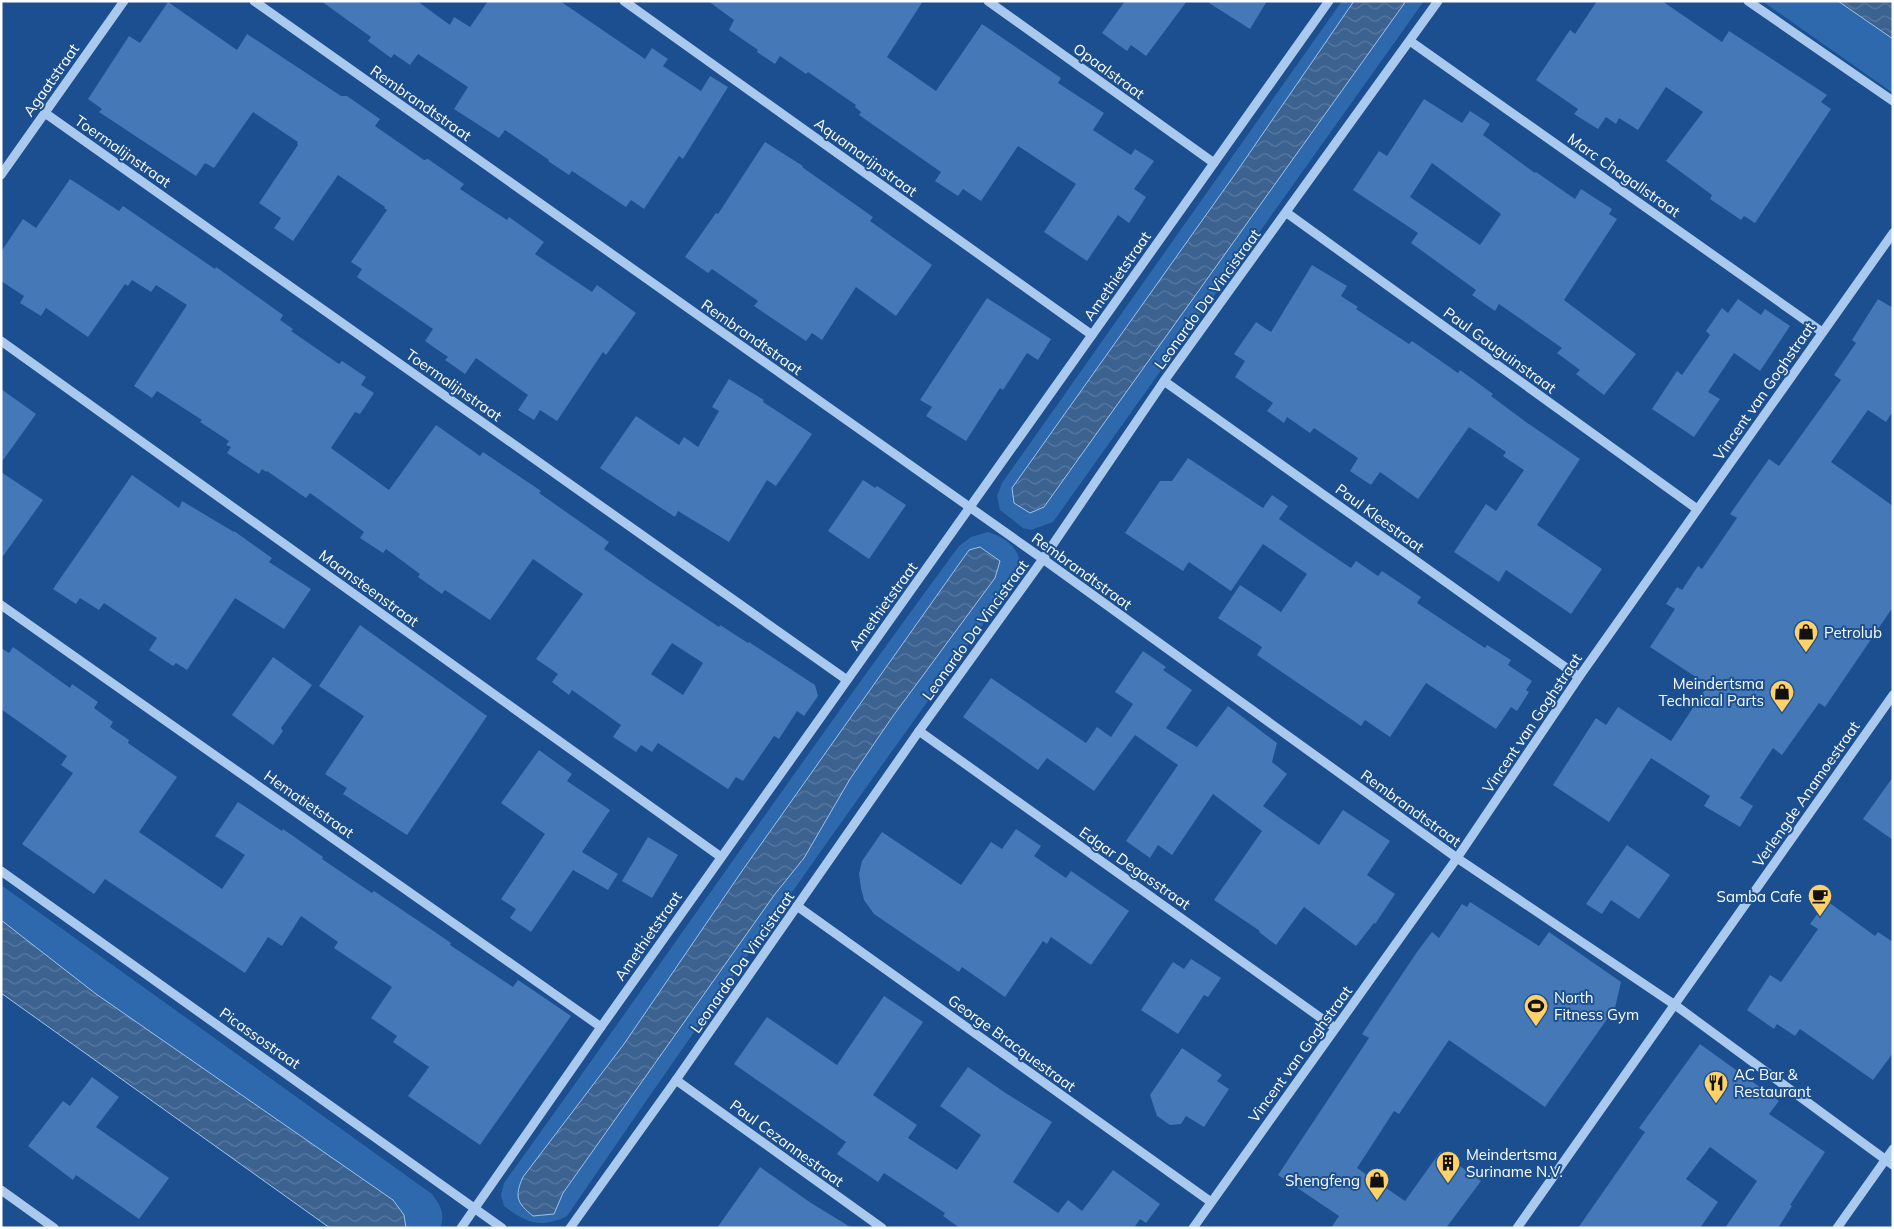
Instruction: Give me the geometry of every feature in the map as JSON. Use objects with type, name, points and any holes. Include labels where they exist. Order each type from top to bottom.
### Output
[{"type":"street","name":"Agaatstraat","points":[[1,175],[124,1]]},
{"type":"street","name":"Rembrandtstraat","points":[[254,1],[1043,559],[1457,858],[1675,1005],[1889,1162]]},
{"type":"street","name":"Aquamarijnstraat","points":[[624,1],[1092,335]]},
{"type":"street","name":"Opaalstraat","points":[[988,1],[1214,163]]},
{"type":"street","name":"Amethietstraat","points":[[461,1228],[846,680],[1329,1]]},
{"type":"street","name":"Leonardo Da Vincistraat","points":[[570,1228],[676,1080],[919,731],[1043,559],[1164,381],[1287,213],[1438,1]]},
{"type":"street","points":[[1748,1],[1893,101]]},
{"type":"street","name":"Marc Chagallstraat","points":[[1410,41],[1822,332]]},
{"type":"street","name":"Toermalijnstraat","points":[[45,113],[846,680]]},
{"type":"street","name":"Paul Gauguinstraat","points":[[1287,213],[1697,509]]},
{"type":"street","name":"Vincent van Goghstraat","points":[[1192,1228],[1457,858],[1579,677],[1893,232]]},
{"type":"street","name":"Maansteenstraat","points":[[1,341],[721,857]]},
{"type":"street","name":"Paul Kleestraat","points":[[1164,381],[1579,677]]},
{"type":"street","name":"Hematietstraat","points":[[1,605],[601,1027]]},
{"type":"street","name":"Verlengde Anamoestraat","points":[[1516,1228],[1893,695]]},
{"type":"street","name":"Edgar Degasstraat","points":[[919,731],[1335,1028]]},
{"type":"street","name":"Picassostraat","points":[[1,871],[502,1228]]},
{"type":"street","name":"George Bracquestraat","points":[[797,906],[1210,1202]]},
{"type":"street","name":"Paul Cezannestraat","points":[[676,1080],[882,1228]]},
{"type":"street","points":[[1837,1228],[1889,1162],[1893,1149]]},
{"type":"street","points":[[1,1190],[54,1228]]},
{"type":"shaded area","points":[[1342,1],[1354,1],[1233,177],[1012,488],[1014,503],[1030,513],[1143,367],[1406,1],[1424,1],[1053,522],[1031,530],[1023,528],[1000,510],[997,496],[1002,483]]},
{"type":"shaded area","points":[[1762,1],[1838,1],[1893,39],[1893,93]]},
{"type":"shaded area","points":[[988,532],[1008,542],[1017,552],[1020,566],[1019,574],[791,894],[567,1216],[558,1220],[541,1223],[519,1217],[504,1206],[501,1195],[504,1183],[901,625],[959,546],[971,537]],"holes":[[[981,547],[999,561],[995,578],[893,716],[850,779],[804,858],[775,894],[563,1193],[554,1214],[523,1177],[624,1044],[742,871],[969,550]]]},
{"type":"shaded area","points":[[1,885],[432,1194],[442,1214],[440,1228],[406,1228],[404,1215],[393,1200],[96,994],[1,920]]},
{"type":"water","points":[[1354,1],[1406,1],[1044,507],[1030,513],[1014,503],[1012,488],[1233,177]]},
{"type":"water","points":[[1838,1],[1893,1],[1893,39]]},
{"type":"water","points":[[980,547],[1000,561],[995,578],[893,716],[850,779],[804,858],[775,894],[563,1193],[554,1214],[533,1216],[520,1203],[518,1195],[523,1177],[624,1044],[742,871],[969,550]]},
{"type":"water","points":[[1,920],[96,994],[393,1200],[404,1215],[406,1228],[330,1228],[1,993]]},
{"type":"building","points":[[321,1],[417,1],[450,25],[454,17],[470,27],[488,1],[560,1],[645,59],[652,48],[668,59],[663,66],[701,91],[710,76],[728,87],[683,159],[679,156],[644,209],[631,200],[626,207],[572,171],[569,175],[505,130],[499,138],[454,109],[468,87],[418,54],[410,65],[394,54],[391,58],[368,41],[371,37]]},
{"type":"building","points":[[708,1],[923,1],[887,57],[936,91],[982,24],[1061,78],[1058,83],[1104,113],[1093,130],[1131,155],[1135,149],[1154,161],[1134,189],[1146,197],[1129,223],[1118,215],[1087,261],[1044,232],[1076,184],[1018,146],[981,201],[963,189],[958,196],[935,181],[941,172],[859,115],[861,112],[855,107],[856,105],[808,72],[806,74],[780,56],[775,64],[757,52],[758,50],[729,30],[734,20]]},
{"type":"building","points":[[1125,1],[1187,1],[1146,56],[1131,45],[1127,51],[1102,33]]},
{"type":"building","points":[[1206,1],[1267,1],[1250,29]]},
{"type":"building","points":[[1597,1],[1662,1],[1722,42],[1729,31],[1827,95],[1821,102],[1831,109],[1755,223],[1744,216],[1741,220],[1710,199],[1712,195],[1666,161],[1703,112],[1666,87],[1638,130],[1619,118],[1616,124],[1606,117],[1598,129],[1574,114],[1578,109],[1536,80],[1570,30],[1575,34]]},
{"type":"building","points":[[168,2],[237,50],[247,34],[341,96],[347,96],[380,119],[375,126],[424,160],[428,159],[464,184],[460,189],[507,220],[509,217],[544,242],[535,254],[592,292],[597,285],[636,313],[606,355],[603,352],[557,421],[540,410],[534,420],[518,410],[528,395],[476,358],[465,374],[445,360],[448,357],[425,341],[433,329],[357,277],[362,269],[351,262],[387,210],[385,207],[338,175],[293,241],[274,228],[281,218],[259,203],[298,145],[298,142],[253,112],[214,168],[205,163],[196,176],[99,112],[102,109],[88,99],[129,36],[140,43]]},
{"type":"building","points":[[1424,99],[1462,123],[1470,111],[1490,124],[1483,135],[1535,173],[1575,199],[1581,189],[1612,209],[1609,214],[1617,219],[1564,300],[1636,354],[1604,395],[1576,374],[1580,370],[1557,353],[1562,348],[1499,304],[1495,311],[1472,295],[1476,290],[1411,243],[1418,233],[1353,190],[1379,151],[1387,156]],"holes":[[[1432,163],[1501,214],[1480,245],[1410,197]]]},
{"type":"building","points":[[765,142],[803,166],[873,217],[870,221],[932,265],[896,316],[856,287],[822,340],[812,333],[806,341],[754,306],[758,301],[712,269],[708,273],[685,257],[716,213],[718,214]]},
{"type":"building","points":[[70,179],[119,211],[123,206],[215,269],[216,267],[283,315],[280,320],[293,329],[291,331],[339,364],[342,361],[366,377],[361,385],[374,393],[360,414],[355,412],[331,448],[389,490],[436,425],[480,456],[483,452],[541,491],[539,493],[609,542],[604,549],[650,581],[719,627],[720,625],[749,642],[815,685],[818,696],[804,716],[797,711],[779,739],[774,736],[743,781],[736,777],[728,789],[658,743],[652,752],[641,745],[636,752],[613,737],[621,725],[572,690],[569,695],[552,682],[558,674],[536,659],[583,594],[533,559],[490,620],[445,590],[442,594],[418,577],[420,574],[386,549],[383,553],[360,538],[364,532],[310,493],[306,498],[267,471],[262,469],[259,474],[227,453],[231,447],[226,445],[229,441],[200,422],[202,420],[157,391],[152,398],[134,386],[187,305],[156,285],[151,292],[132,280],[128,286],[125,284],[88,337],[46,308],[41,316],[20,303],[24,296],[1,281],[1,252],[23,219],[36,228]],"holes":[[[672,643],[703,663],[683,695],[651,674]]]},
{"type":"building","points":[[1312,265],[1347,286],[1341,296],[1358,307],[1356,309],[1409,344],[1412,341],[1458,373],[1460,370],[1493,394],[1491,396],[1526,422],[1580,459],[1537,525],[1602,569],[1571,614],[1506,570],[1499,582],[1454,552],[1486,504],[1496,511],[1524,470],[1503,456],[1506,452],[1469,427],[1418,499],[1380,472],[1371,485],[1350,471],[1358,458],[1314,428],[1310,433],[1287,417],[1284,423],[1267,411],[1273,403],[1235,377],[1245,361],[1234,354],[1256,322],[1271,332]]},
{"type":"building","points":[[987,298],[1051,339],[1038,360],[1027,353],[1003,390],[1000,388],[966,441],[926,416],[932,407],[920,400]]},
{"type":"building","points":[[1738,299],[1761,315],[1765,309],[1790,326],[1760,371],[1734,353],[1708,392],[1720,399],[1694,437],[1652,409],[1677,371],[1682,375],[1710,335],[1706,331],[1722,308],[1728,313]]},
{"type":"building","points":[[1878,299],[1893,308],[1893,411],[1886,422],[1868,410],[1831,462],[1893,506],[1893,607],[1825,707],[1819,703],[1782,755],[1773,748],[1740,798],[1753,806],[1740,827],[1704,806],[1710,796],[1651,758],[1609,822],[1553,785],[1596,718],[1606,725],[1618,707],[1671,741],[1708,685],[1650,647],[1675,609],[1666,604],[1677,587],[1682,590],[1698,566],[1702,569],[1737,518],[1730,514],[1769,459],[1779,466],[1841,380],[1834,375],[1856,343],[1852,340]]},
{"type":"building","points":[[729,379],[764,400],[763,402],[812,434],[776,486],[767,480],[729,542],[678,511],[675,517],[600,468],[636,416],[679,445],[684,437],[698,447],[719,411],[712,407]]},
{"type":"building","points":[[1,389],[36,414],[1,463]]},
{"type":"building","points":[[1188,458],[1263,508],[1272,495],[1288,506],[1279,519],[1351,568],[1356,561],[1378,576],[1382,571],[1421,597],[1417,603],[1485,648],[1487,645],[1511,660],[1508,665],[1532,681],[1526,690],[1529,692],[1517,711],[1511,707],[1496,729],[1426,683],[1390,737],[1365,720],[1361,726],[1257,655],[1262,647],[1218,618],[1240,585],[1281,612],[1307,574],[1263,544],[1231,591],[1189,562],[1183,571],[1125,533],[1160,481],[1172,481]]},
{"type":"building","points":[[1,472],[43,500],[1,559]]},
{"type":"building","points":[[132,475],[179,508],[182,501],[234,531],[272,558],[269,562],[311,589],[284,629],[235,598],[187,670],[176,663],[173,666],[149,650],[157,638],[104,603],[99,610],[80,598],[76,604],[53,589]]},
{"type":"building","points":[[863,480],[875,488],[877,486],[906,505],[869,559],[828,531]]},
{"type":"building","points":[[360,625],[487,716],[407,835],[343,794],[347,788],[325,774],[364,716],[319,686]]},
{"type":"building","points":[[13,647],[70,688],[72,684],[98,702],[94,708],[113,722],[110,727],[129,740],[128,743],[177,777],[139,832],[222,889],[245,855],[215,836],[238,802],[282,831],[283,829],[323,857],[322,859],[372,893],[374,891],[513,987],[518,980],[571,1016],[480,1145],[408,1096],[429,1067],[393,1042],[397,1036],[371,1018],[392,987],[334,948],[338,942],[301,916],[282,946],[268,937],[245,973],[105,879],[94,894],[22,844],[73,773],[61,765],[67,756],[1,709],[1,648],[9,653]]},
{"type":"building","points":[[1143,651],[1166,667],[1163,670],[1192,690],[1166,728],[1197,747],[1228,706],[1277,743],[1272,762],[1287,774],[1263,806],[1319,845],[1343,810],[1390,841],[1367,875],[1395,894],[1375,924],[1356,946],[1304,907],[1276,945],[1260,931],[1214,900],[1262,831],[1213,794],[1172,855],[1158,845],[1150,858],[1126,841],[1178,765],[1135,735],[1094,791],[1047,758],[1038,770],[963,717],[991,678],[1086,743],[1097,727],[1111,737],[1133,704],[1115,692]]},
{"type":"building","points":[[273,657],[312,685],[281,728],[283,731],[273,745],[232,715]]},
{"type":"building","points":[[539,750],[572,774],[567,781],[610,810],[582,852],[618,874],[608,890],[573,870],[531,932],[510,918],[516,909],[501,899],[545,834],[501,803]]},
{"type":"building","points":[[1893,777],[1893,840],[1863,819]]},
{"type":"building","points":[[1016,829],[1041,846],[1034,856],[1066,878],[1071,871],[1129,911],[1091,965],[1051,937],[1047,944],[1043,941],[1005,997],[962,967],[959,972],[874,914],[864,900],[859,874],[862,861],[882,832],[961,885],[991,842],[1002,849]]},
{"type":"building","points":[[648,837],[678,855],[652,898],[622,881]]},
{"type":"building","points":[[1627,845],[1670,875],[1639,919],[1611,900],[1602,914],[1586,904]]},
{"type":"building","points":[[1827,901],[1875,936],[1878,932],[1893,942],[1893,1053],[1873,1080],[1800,1029],[1795,1036],[1777,1024],[1774,1029],[1747,1010],[1770,975],[1781,982],[1818,929],[1810,924]]},
{"type":"building","points":[[1470,902],[1539,946],[1549,932],[1621,982],[1615,1008],[1545,1107],[1449,1040],[1399,1114],[1394,1111],[1357,1168],[1405,1201],[1440,1152],[1481,1181],[1446,1228],[1331,1228],[1339,1216],[1278,1175],[1369,1038],[1362,1034],[1417,952],[1432,932],[1439,938],[1462,904],[1467,907]]},
{"type":"building","points":[[1191,959],[1221,978],[1208,997],[1204,995],[1178,1034],[1141,1010],[1173,962],[1184,969]]},
{"type":"building","points":[[884,996],[923,1022],[873,1095],[917,1125],[908,1138],[957,1170],[981,1135],[940,1106],[968,1067],[1052,1122],[1013,1182],[1058,1213],[1068,1200],[1082,1211],[1113,1170],[1160,1204],[1146,1223],[1140,1219],[1134,1228],[960,1228],[943,1216],[945,1213],[884,1173],[878,1182],[837,1154],[846,1142],[734,1064],[767,1017],[837,1065]]},
{"type":"building","points":[[1700,1044],[1779,1101],[1769,1114],[1825,1152],[1790,1205],[1792,1206],[1778,1228],[1725,1228],[1757,1181],[1710,1147],[1686,1179],[1718,1202],[1700,1228],[1578,1228],[1645,1132],[1639,1128]]},
{"type":"building","points":[[1182,1048],[1222,1075],[1217,1081],[1229,1089],[1204,1127],[1186,1116],[1181,1124],[1170,1125],[1157,1116],[1150,1095]]},
{"type":"building","points":[[92,1077],[119,1097],[96,1127],[169,1178],[139,1219],[76,1175],[73,1180],[28,1146],[63,1101],[70,1106]]},
{"type":"building","points":[[760,1167],[811,1203],[852,1228],[717,1228]]},
{"type":"place","name":"Petrolub","points":[[1806,653]]},
{"type":"place","name":"Meindertsma Technical Parts","points":[[1782,713]]},
{"type":"place","name":"Samba Cafe","points":[[1820,917]]},
{"type":"place","name":"North Fitness Gym","points":[[1536,1027]]},
{"type":"place","name":"AC Bar & Restaurant","points":[[1716,1104]]},
{"type":"place","name":"Meindertsma Suriname N.V.","points":[[1448,1184]]},
{"type":"place","name":"Shengfeng","points":[[1377,1201]]}]
